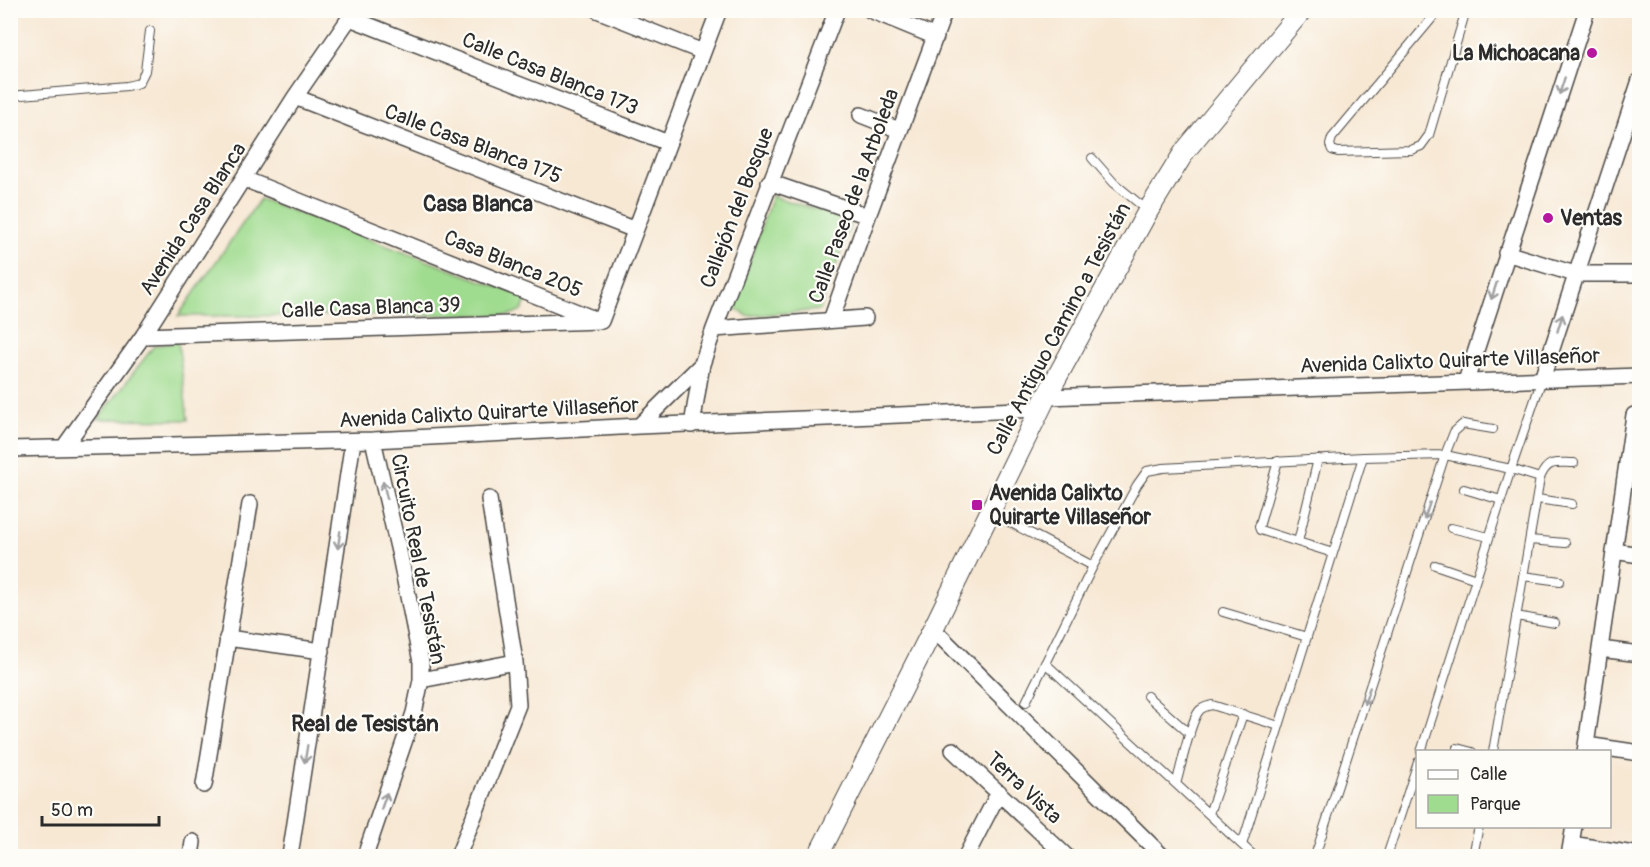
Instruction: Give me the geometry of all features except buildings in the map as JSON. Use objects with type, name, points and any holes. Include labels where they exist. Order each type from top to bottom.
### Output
[{"type":"street","points":[[597,10],[704,52]]},
{"type":"street","points":[[601,321],[719,10]]},
{"type":"street","name":"Callejón del Bosque","points":[[692,425],[702,364],[714,329],[837,10]]},
{"type":"street","points":[[870,10],[936,37]]},
{"type":"street","name":"Calle Paseo de la Arboleda","points":[[714,329],[831,320],[867,216],[945,10]]},
{"type":"street","name":"Calle Antiguo Camino a Tesistán","points":[[820,856],[1043,403],[1148,211],[1185,151],[1302,10]]},
{"type":"street","points":[[1466,381],[1587,10]]},
{"type":"street","name":"Avenida Casa Blanca","points":[[64,447],[143,336],[352,14]]},
{"type":"street","name":"Calle Casa Blanca 173","points":[[352,14],[668,143]]},
{"type":"street","points":[[1542,379],[1640,80]]},
{"type":"street","name":"Calle Casa Blanca 175","points":[[296,97],[635,230]]},
{"type":"street","points":[[861,115],[899,130]]},
{"type":"street","name":"Casa Blanca 205","points":[[244,179],[601,321]]},
{"type":"street","points":[[769,182],[867,216]]},
{"type":"street","points":[[1506,253],[1575,274],[1640,274]]},
{"type":"street","points":[[831,320],[865,318]]},
{"type":"street","name":"Calle Casa Blanca 39","points":[[143,336],[601,321]]},
{"type":"street","points":[[639,426],[702,364]]},
{"type":"street","name":"Avenida Calixto Quirarte Villaseñor","points":[[10,449],[353,441],[692,425],[1043,403],[1466,381],[1640,376]]},
{"type":"street","points":[[1608,750],[1586,748],[1614,551],[1634,453],[1634,415]]},
{"type":"street","name":"Circuito Real de Tesistán","points":[[365,856],[414,713],[421,681],[421,662],[400,556],[373,440]]},
{"type":"street","points":[[290,856],[353,441]]},
{"type":"street","points":[[459,856],[518,705],[515,662],[489,499]]},
{"type":"street","points":[[204,785],[250,504]]},
{"type":"street","points":[[1614,551],[1640,555]]},
{"type":"street","points":[[933,629],[1162,856]]},
{"type":"street","points":[[227,638],[322,651]]},
{"type":"street","points":[[1600,648],[1640,654]]},
{"type":"street","points":[[421,681],[515,662]]},
{"type":"street","name":"Terra Vista","points":[[953,750],[1066,856]]},
{"type":"street","points":[[1611,750],[1640,753]]},
{"type":"street","points":[[966,856],[999,792]]},
{"type":"street","points":[[1574,828],[1570,850],[1640,855]]},
{"type":"lane","points":[[1439,10],[1332,138],[1330,144],[1332,150],[1338,152],[1411,150],[1421,146],[1429,135],[1466,10]]},
{"type":"lane","points":[[10,96],[128,86],[139,83],[145,71],[150,31]]},
{"type":"lane","points":[[1092,158],[1114,183],[1148,211]]},
{"type":"lane","points":[[1422,750],[1542,379]]},
{"type":"lane","points":[[1315,856],[1445,455],[1455,432],[1463,424],[1493,429]]},
{"type":"lane","points":[[1026,702],[1093,566],[1147,471],[1162,468],[1363,456],[1445,455],[1511,469],[1540,478]]},
{"type":"lane","points":[[1242,845],[1363,456]]},
{"type":"lane","points":[[1298,542],[1318,459]]},
{"type":"lane","points":[[1278,461],[1258,527],[1260,530],[1333,553]]},
{"type":"lane","points":[[1493,750],[1540,478],[1545,467],[1551,463],[1574,463]]},
{"type":"lane","points":[[1464,489],[1501,500]]},
{"type":"lane","points":[[1537,499],[1572,504]]},
{"type":"lane","points":[[991,512],[1093,566]]},
{"type":"lane","points":[[1451,528],[1489,537]]},
{"type":"lane","points":[[1530,540],[1565,543]]},
{"type":"lane","points":[[1435,565],[1476,579]]},
{"type":"lane","points":[[1523,576],[1560,581]]},
{"type":"lane","points":[[1223,612],[1307,637]]},
{"type":"lane","points":[[1516,616],[1555,623]]},
{"type":"lane","points":[[1045,663],[1254,856]]},
{"type":"lane","points":[[1147,696],[1190,734]]},
{"type":"lane","points":[[1176,784],[1199,710],[1206,706],[1212,705],[1279,726]]},
{"type":"lane","points":[[1209,814],[1243,714]]},
{"type":"lane","points":[[1457,748],[1464,750]]},
{"type":"lane","points":[[1387,856],[1416,768]]},
{"type":"lane","points":[[1473,856],[1479,828]]},
{"type":"green space","points":[[772,196],[852,221],[820,310],[748,316],[734,308]]},
{"type":"green space","points":[[260,199],[528,298],[522,310],[510,315],[178,316]]},
{"type":"green space","points":[[178,342],[188,420],[98,419],[154,346]]},
{"type":"place","name":"La Michoacana","points":[[1592,53]]},
{"type":"place","name":"Ventas","points":[[1548,218]]},
{"type":"place","name":"Avenida Calixto Quirarte Villaseñor","points":[[977,505]]},
{"type":"district","name":"Casa Blanca","points":[[478,204]]},
{"type":"district","name":"Real de Tesistán","points":[[365,724]]}]
